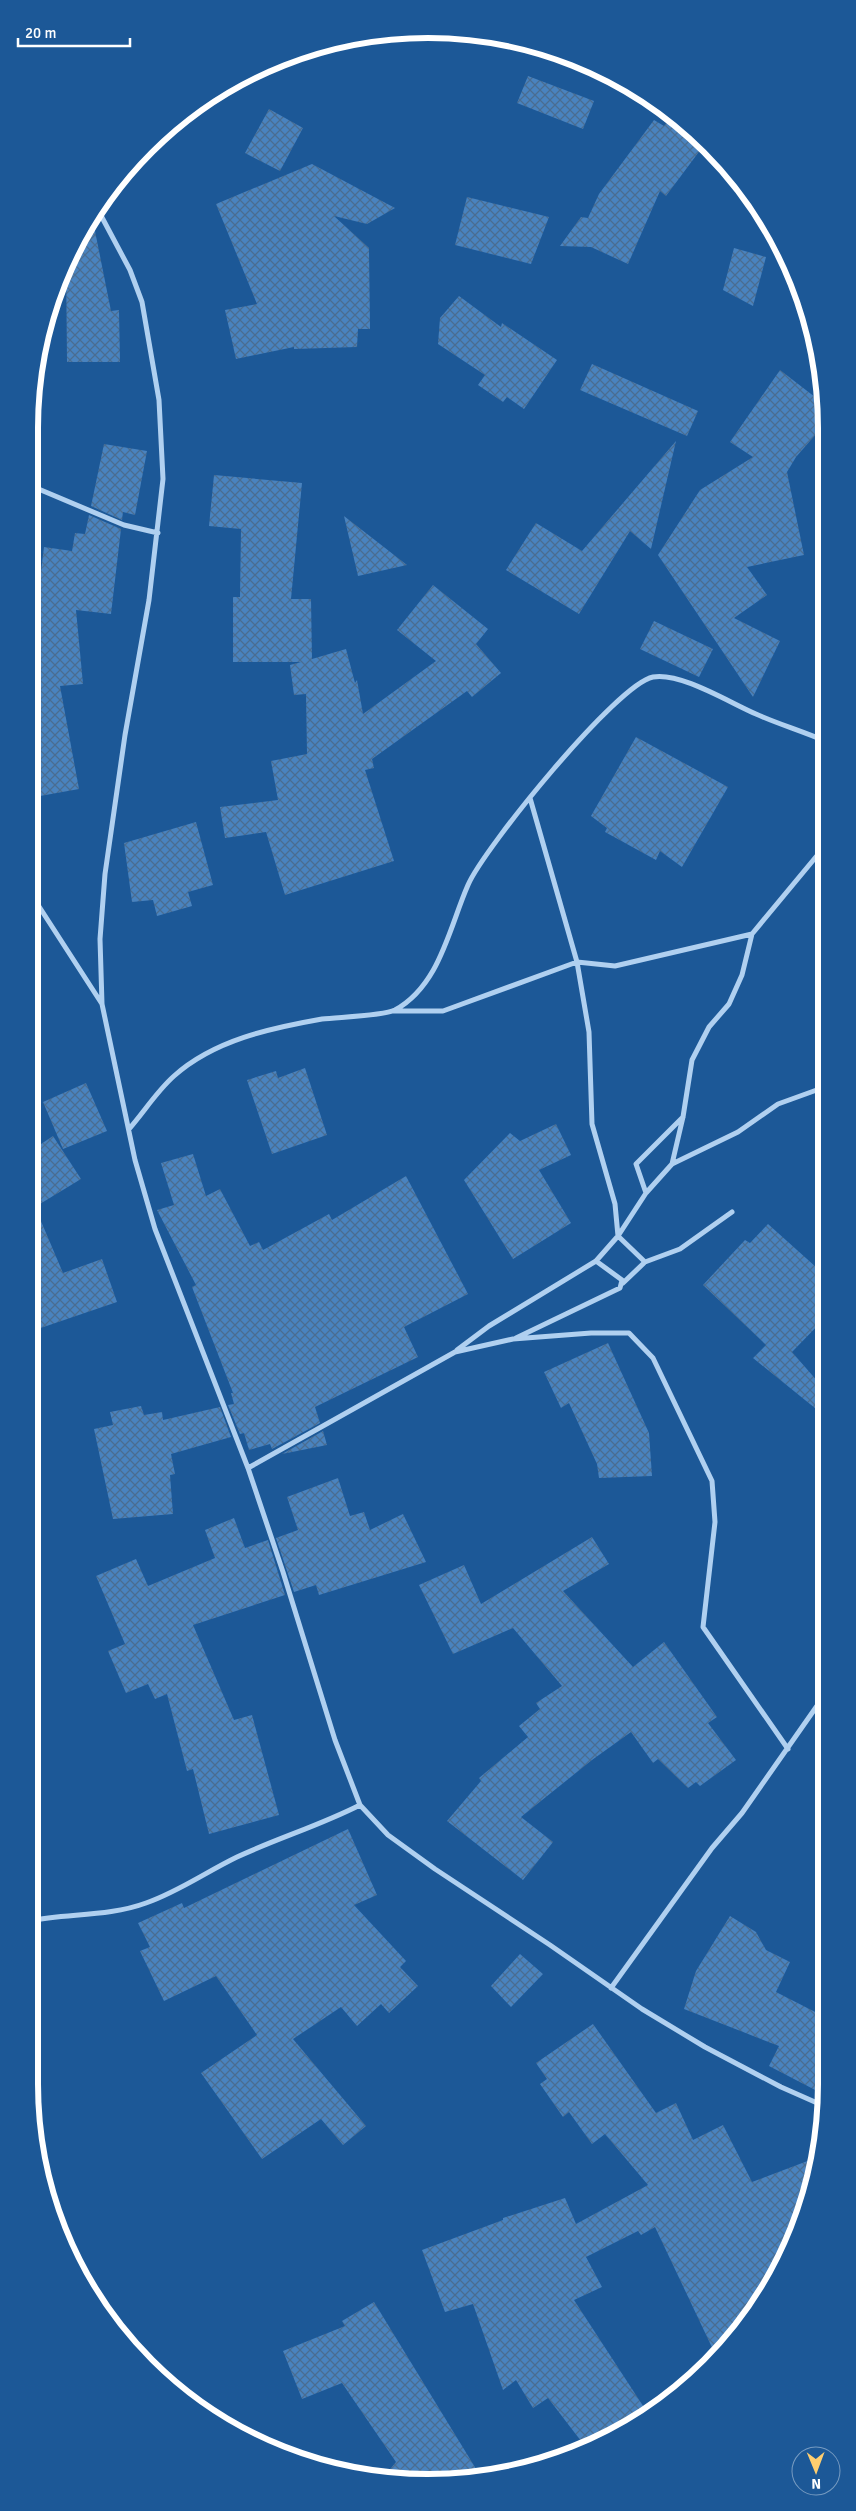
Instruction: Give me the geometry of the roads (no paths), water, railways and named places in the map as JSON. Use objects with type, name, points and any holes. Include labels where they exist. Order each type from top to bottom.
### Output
[{"type":"street","points":[[101,215],[130,270],[142,302],[152,348],[159,400],[163,462],[158,533],[141,654],[125,736],[105,874],[100,939],[102,1004],[135,1160],[155,1229],[248,1468],[335,1740],[360,1805],[388,1835],[427,1864],[550,1945],[611,1988],[705,2047],[781,2087],[818,2103]]},
{"type":"street","points":[[38,489],[124,525],[158,533]]},
{"type":"street","points":[[394,1011],[413,995],[429,977],[438,963],[469,882],[503,829],[591,728],[620,700],[652,677],[675,678],[758,715],[818,739]]},
{"type":"street","points":[[530,798],[577,962],[589,1032],[592,1124],[615,1204],[618,1236],[645,1262]]},
{"type":"street","points":[[672,1164],[684,1116],[692,1060],[709,1027],[730,1004],[742,975],[752,934],[818,854]]},
{"type":"street","points":[[38,905],[102,1004]]},
{"type":"street","points":[[129,1129],[173,1077],[197,1058],[227,1043],[322,1019],[394,1011],[443,1011],[577,962],[615,966],[752,934]]},
{"type":"street","points":[[248,1468],[454,1352],[489,1326],[596,1261],[618,1236],[646,1193],[672,1164],[738,1132],[778,1104],[818,1090]]},
{"type":"street","points":[[646,1193],[636,1164],[684,1116]]},
{"type":"street","points":[[513,1339],[620,1288],[645,1262],[680,1249],[732,1212]]},
{"type":"street","points":[[596,1261],[622,1280],[623,1283]]},
{"type":"street","points":[[454,1352],[513,1339],[629,1333],[653,1358],[712,1481],[716,1522],[703,1627],[788,1749]]},
{"type":"street","points":[[611,1988],[712,1848],[742,1813],[818,1705]]},
{"type":"street","points":[[38,1920],[99,1914],[144,1904],[184,1886],[235,1858],[280,1838],[330,1820],[360,1805]]}]
